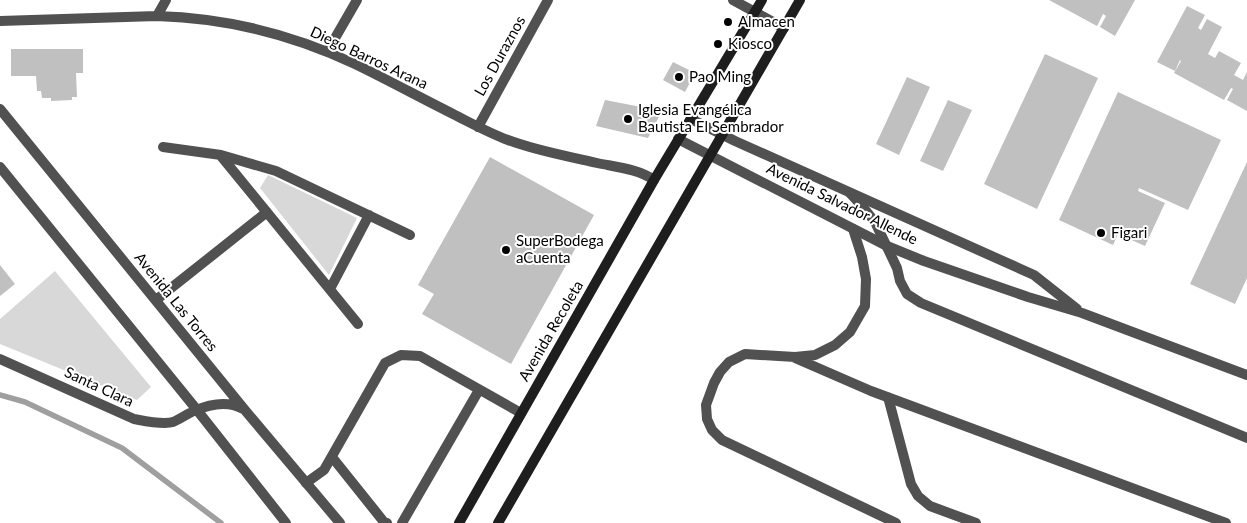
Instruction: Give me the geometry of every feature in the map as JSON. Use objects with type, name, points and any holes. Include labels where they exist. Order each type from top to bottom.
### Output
[{"type":"main road","name":"Avenida Recoleta","points":[[458,523],[654,180],[762,0]]},
{"type":"main road","points":[[498,523],[800,0]]},
{"type":"street","points":[[157,16],[166,0]]},
{"type":"street","points":[[328,52],[357,0]]},
{"type":"street","name":"Los Duraznos","points":[[478,127],[548,0]]},
{"type":"street","points":[[733,0],[784,28]]},
{"type":"street","name":"Diego Barros Arana","points":[[0,20],[157,16],[196,18],[236,25],[280,36],[328,52],[508,140],[532,148],[630,170],[648,175],[654,180]]},
{"type":"street","name":"Avenida Las Torres","points":[[0,109],[306,483],[330,518],[340,523]]},
{"type":"street","name":"Avenida Salvador Allende","points":[[691,119],[1034,275],[1082,313]]},
{"type":"street","name":"Avenida Salvador Allende","points":[[678,139],[887,246],[924,261],[1028,297],[1082,313],[1247,375]]},
{"type":"street","points":[[163,148],[221,156],[276,171],[410,235]]},
{"type":"street","points":[[221,156],[358,324]]},
{"type":"street","points":[[0,168],[197,410],[286,523]]},
{"type":"street","points":[[849,192],[864,207],[875,222],[907,294],[921,303],[1247,438]]},
{"type":"street","points":[[156,300],[267,212]]},
{"type":"street","points":[[330,289],[369,216]]},
{"type":"street","points":[[853,229],[862,257],[866,279],[865,306],[850,332],[835,345],[815,355],[795,357],[745,354],[729,362],[720,372],[714,383],[706,405],[706,420],[712,430],[722,440],[896,523]]},
{"type":"street","points":[[306,483],[324,470],[384,363],[401,355],[420,356],[521,413]]},
{"type":"street","points":[[795,357],[871,391],[1226,523]]},
{"type":"street","name":"Santa Clara","points":[[0,359],[134,419],[171,422],[197,410],[224,403],[234,404],[244,409]]},
{"type":"street","points":[[402,523],[479,390]]},
{"type":"street","points":[[888,397],[911,484],[918,496],[930,506],[976,523]]},
{"type":"street","points":[[332,457],[384,522],[387,523]]},
{"type":"shaded area","points":[[268,175],[357,218],[329,275],[260,188]]},
{"type":"shaded area","points":[[55,271],[151,387],[137,400],[0,344],[0,319]]},
{"type":"building","points":[[1049,0],[1135,0],[1115,36],[1100,27],[1106,16],[1103,14],[1097,26]]},
{"type":"building","points":[[1187,6],[1205,15],[1198,28],[1201,30],[1207,19],[1222,27],[1208,54],[1215,58],[1219,51],[1241,63],[1234,75],[1243,80],[1247,72],[1247,111],[1227,100],[1233,89],[1231,88],[1224,100],[1174,73],[1181,61],[1180,60],[1175,71],[1157,62]]},
{"type":"building","points":[[11,49],[83,49],[83,73],[76,73],[77,97],[72,97],[72,100],[51,101],[51,98],[42,98],[41,91],[37,91],[36,76],[11,76]]},
{"type":"building","points":[[1045,54],[1098,78],[1037,209],[984,184]]},
{"type":"building","name":"Pao Ming","points":[[673,62],[695,73],[685,92],[663,80]]},
{"type":"building","points":[[907,77],[930,87],[899,155],[876,144]]},
{"type":"building","points":[[1118,92],[1221,140],[1188,210],[1139,188],[1138,191],[1165,203],[1145,246],[1118,234],[1113,245],[1059,220]]},
{"type":"building","name":"Iglesia Evangélica Bautista El Sembrador","points":[[605,100],[662,111],[648,138],[596,126]]},
{"type":"building","points":[[948,100],[972,110],[943,171],[920,161]]},
{"type":"building","name":"SuperBodega aCuenta","points":[[490,157],[594,215],[511,364],[422,314],[434,294],[418,285]]},
{"type":"building","points":[[1247,162],[1247,278],[1235,304],[1190,284]]},
{"type":"building","points":[[0,265],[15,284],[0,296]]},
{"type":"waterway","points":[[0,395],[25,402],[122,448],[221,523]]},
{"type":"place","name":"Almacen","points":[[728,22]]},
{"type":"place","name":"Kiosco","points":[[718,44]]},
{"type":"place","name":"Pao Ming","points":[[679,77]]},
{"type":"place","name":"Iglesia Evangélica Bautista El Sembrador","points":[[628,119]]},
{"type":"place","name":"Figari","points":[[1101,233]]},
{"type":"place","name":"SuperBodega aCuenta","points":[[506,250]]}]
